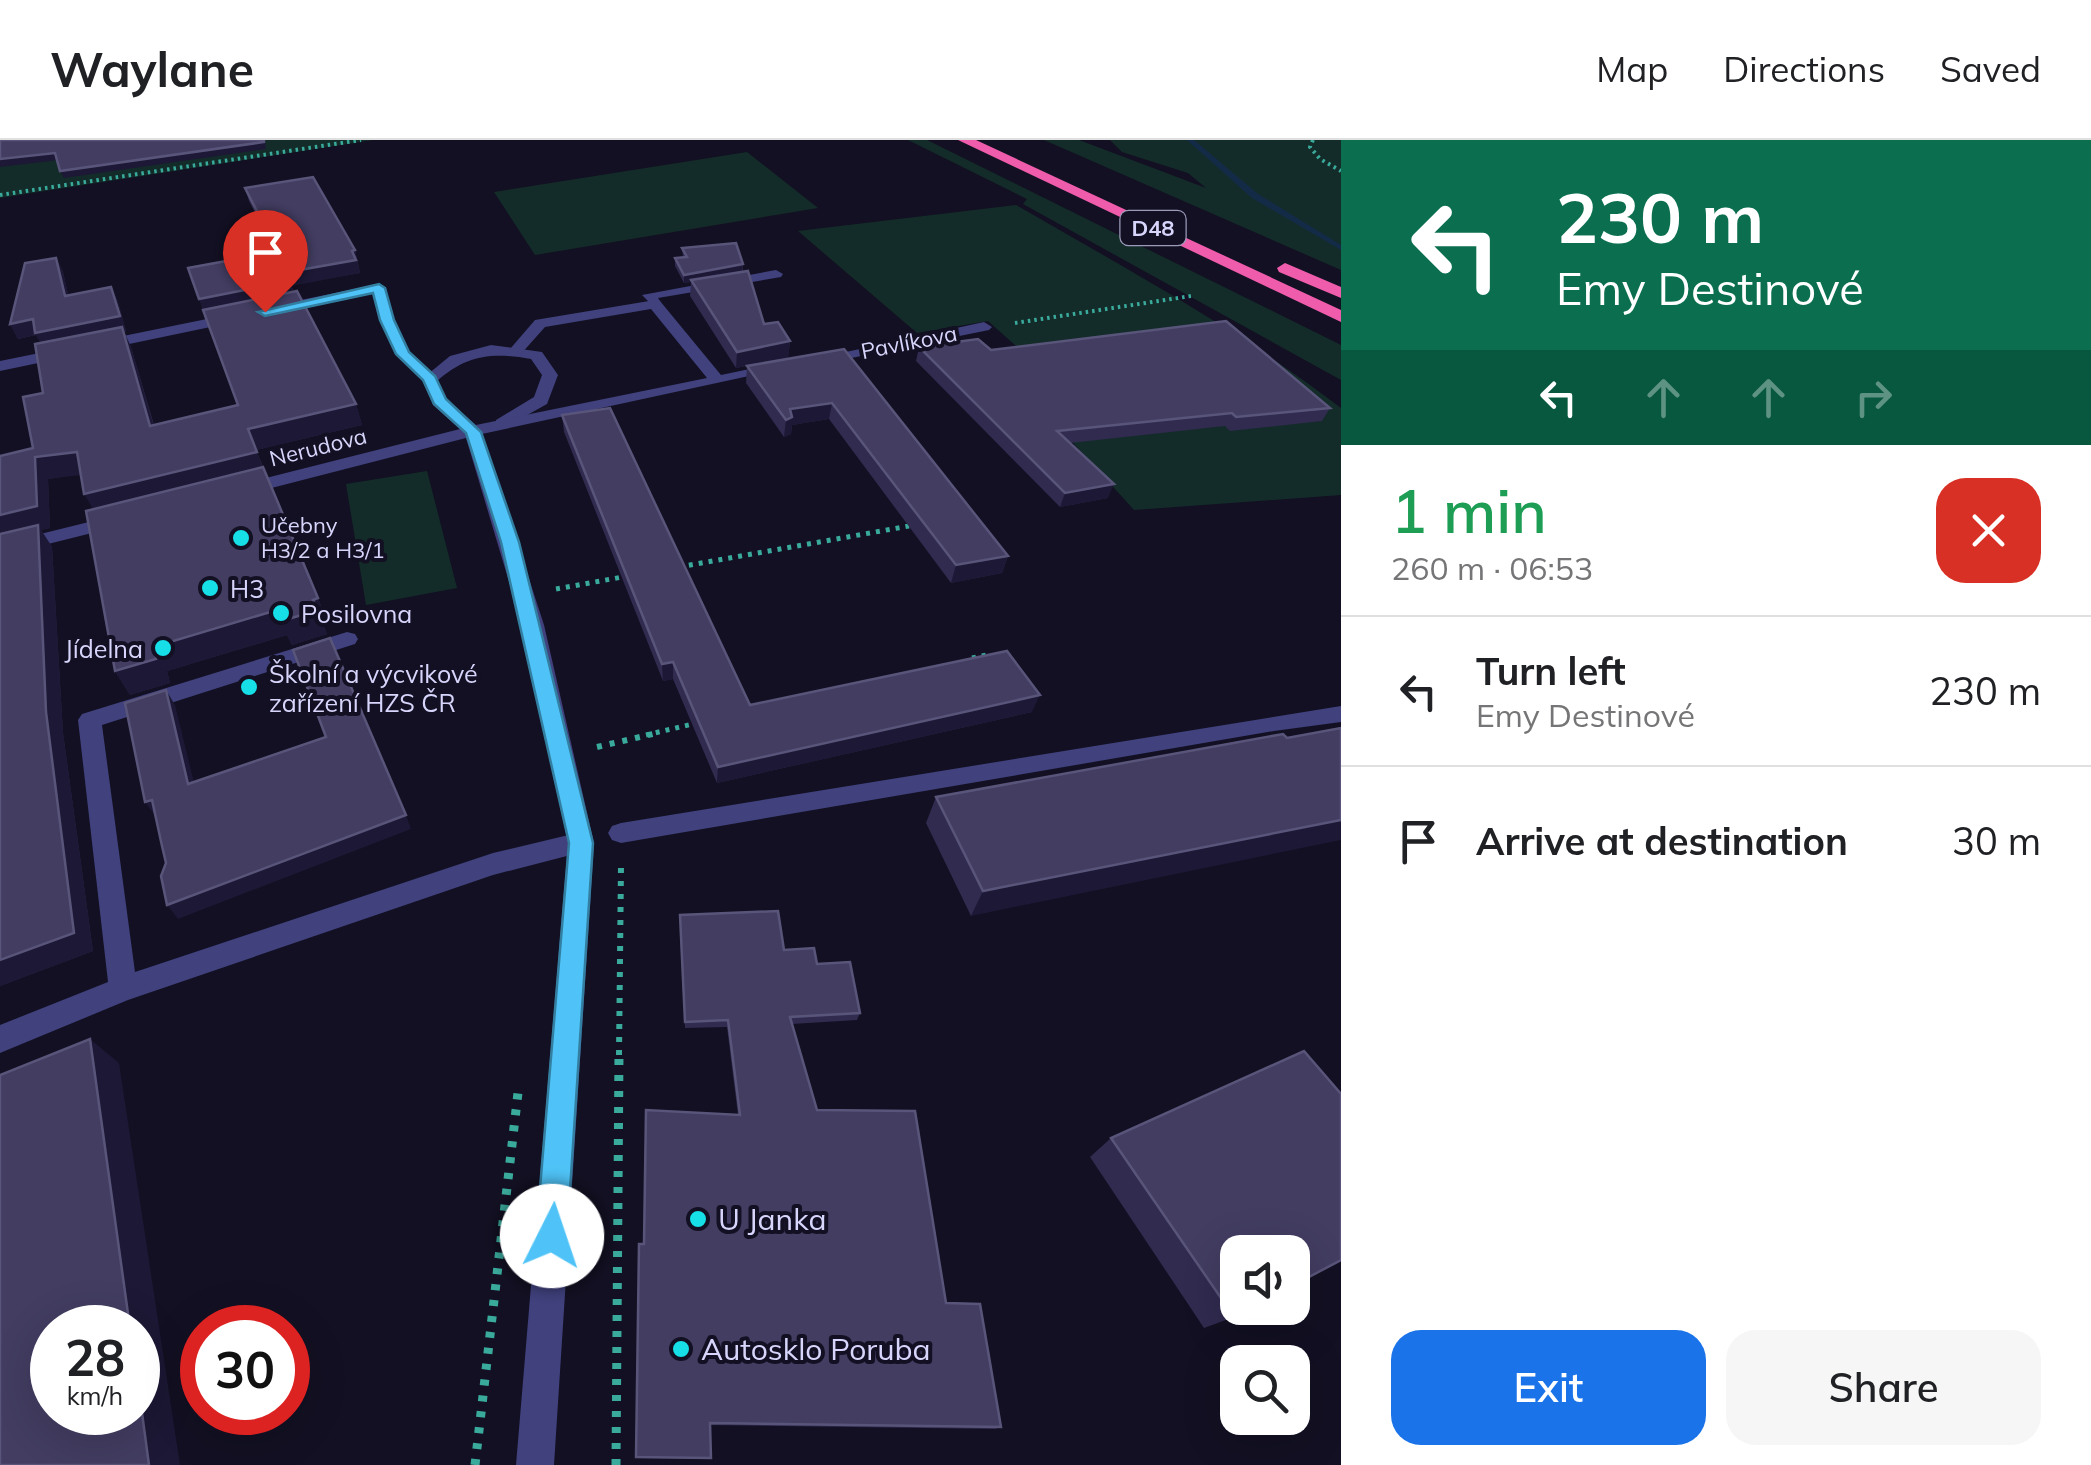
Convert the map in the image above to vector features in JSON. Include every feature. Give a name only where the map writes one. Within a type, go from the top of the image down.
[{"type":"highway","name":"D48","points":[[964,140],[1341,317]]},
{"type":"highway","points":[[1004,140],[1075,172]]},
{"type":"highway","points":[[1270,261],[1341,294]]},
{"type":"street","points":[[717,380],[649,296],[776,274]]},
{"type":"street","points":[[0,366],[379,288],[387,320],[403,354],[430,379],[439,401],[473,432],[533,625],[581,843],[535,1465]]},
{"type":"street","points":[[516,352],[540,323],[655,304]]},
{"type":"street","name":"Pavlíkova","points":[[473,432],[984,326]]},
{"type":"street","points":[[430,379],[452,358],[491,348],[536,355],[550,375],[541,400],[502,424]]},
{"type":"street","name":"Nerudova","points":[[208,498],[473,432]]},
{"type":"street","points":[[0,550],[132,517]]},
{"type":"street","points":[[123,989],[90,720],[347,638]]},
{"type":"street","points":[[620,834],[1274,722],[1341,714]]},
{"type":"street","points":[[0,1039],[123,989],[493,864],[581,843]]},
{"type":"path","points":[[285,140],[290,151]]},
{"type":"path","points":[[0,196],[361,140]]},
{"type":"path","points":[[1313,140],[1310,146],[1320,159],[1341,171]]},
{"type":"path","points":[[984,326],[1191,296]]},
{"type":"path","points":[[664,570],[909,526]]},
{"type":"path","points":[[550,590],[645,573]]},
{"type":"path","points":[[969,659],[987,655]]},
{"type":"path","points":[[596,747],[708,721]]},
{"type":"path","points":[[476,1465],[520,1072]]},
{"type":"green space","points":[[0,140],[373,140],[0,198]]},
{"type":"green space","points":[[908,140],[927,140],[1341,345],[1341,380],[1023,204],[1027,199]]},
{"type":"green space","points":[[1044,140],[1079,140],[1206,188],[1188,173],[1122,152],[1110,140],[1341,140],[1341,270]]},
{"type":"green space","points":[[747,152],[818,208],[535,255],[494,192]]},
{"type":"green space","points":[[1016,205],[1223,326],[1341,408],[1341,495],[1134,510],[1036,402],[1068,392],[988,321],[917,333],[798,231]]},
{"type":"green space","points":[[427,471],[457,588],[366,605],[346,484]]},
{"type":"building","points":[[0,140],[264,142],[60,171],[55,153],[0,159]]},
{"type":"building","points":[[313,177],[355,250],[352,251],[356,260],[288,272],[245,188]]},
{"type":"building","points":[[736,243],[743,264],[684,275],[675,258],[687,257],[682,248]]},
{"type":"building","points":[[275,252],[290,281],[199,299],[188,268]]},
{"type":"building","points":[[56,258],[65,296],[111,287],[120,316],[35,333],[33,319],[10,324],[25,263]]},
{"type":"building","points":[[748,271],[764,324],[778,322],[790,341],[737,352],[691,280]]},
{"type":"building","points":[[297,291],[356,404],[248,429],[257,452],[84,494],[77,452],[35,457],[37,506],[0,515],[0,456],[33,448],[23,397],[43,393],[35,344],[122,327],[150,426],[238,405],[203,310]]},
{"type":"building","points":[[1226,321],[1330,408],[1236,417],[1232,413],[1057,431],[1114,484],[1065,493],[919,347],[978,339],[991,350]]},
{"type":"building","points":[[844,349],[1008,556],[956,565],[832,403],[790,409],[792,417],[786,420],[747,366]]},
{"type":"building","points":[[610,408],[750,705],[1007,651],[1040,695],[718,767],[673,662],[662,664],[562,415]]},
{"type":"building","points":[[263,467],[318,598],[313,600],[318,610],[282,621],[277,610],[153,647],[156,659],[115,671],[86,511]]},
{"type":"building","points":[[38,525],[46,712],[74,933],[0,960],[0,534]]},
{"type":"building","points":[[330,638],[406,815],[167,905],[161,876],[166,863],[152,800],[145,802],[125,703],[166,690],[188,784],[326,737],[293,650]]},
{"type":"building","points":[[1341,728],[1341,820],[983,891],[936,797],[1283,734],[1287,738]]},
{"type":"building","points":[[778,911],[784,950],[814,948],[817,964],[850,962],[860,1013],[790,1017],[817,1110],[915,1111],[946,1303],[980,1304],[1001,1427],[710,1423],[711,1458],[636,1457],[639,1244],[644,1244],[646,1110],[740,1115],[728,1020],[685,1022],[680,915]]},
{"type":"building","points":[[90,1039],[127,1305],[30,1305],[30,1435],[145,1435],[149,1465],[0,1465],[0,1075]]},
{"type":"building","points":[[1304,1051],[1341,1094],[1341,1260],[1310,1276],[1310,1235],[1220,1235],[1220,1297],[1111,1138]]},
{"type":"waterway","points":[[1190,140],[1255,196],[1341,248]]},
{"type":"place","name":"Učebny H3/2 a H3/1","points":[[241,538]]},
{"type":"place","name":"H3","points":[[210,588]]},
{"type":"place","name":"Posilovna","points":[[281,613]]},
{"type":"place","name":"Jídelna","points":[[163,648]]},
{"type":"place","name":"Školní a výcvikové zařízení HZS ČR","points":[[249,687]]},
{"type":"place","name":"U Janka","points":[[698,1219]]},
{"type":"place","name":"Autosklo Poruba","points":[[681,1349]]},
{"type":"route","points":[[265,312],[379,288],[387,320],[403,354],[430,379],[439,401],[473,432],[510,542],[533,625],[581,843],[552,1236]]}]
